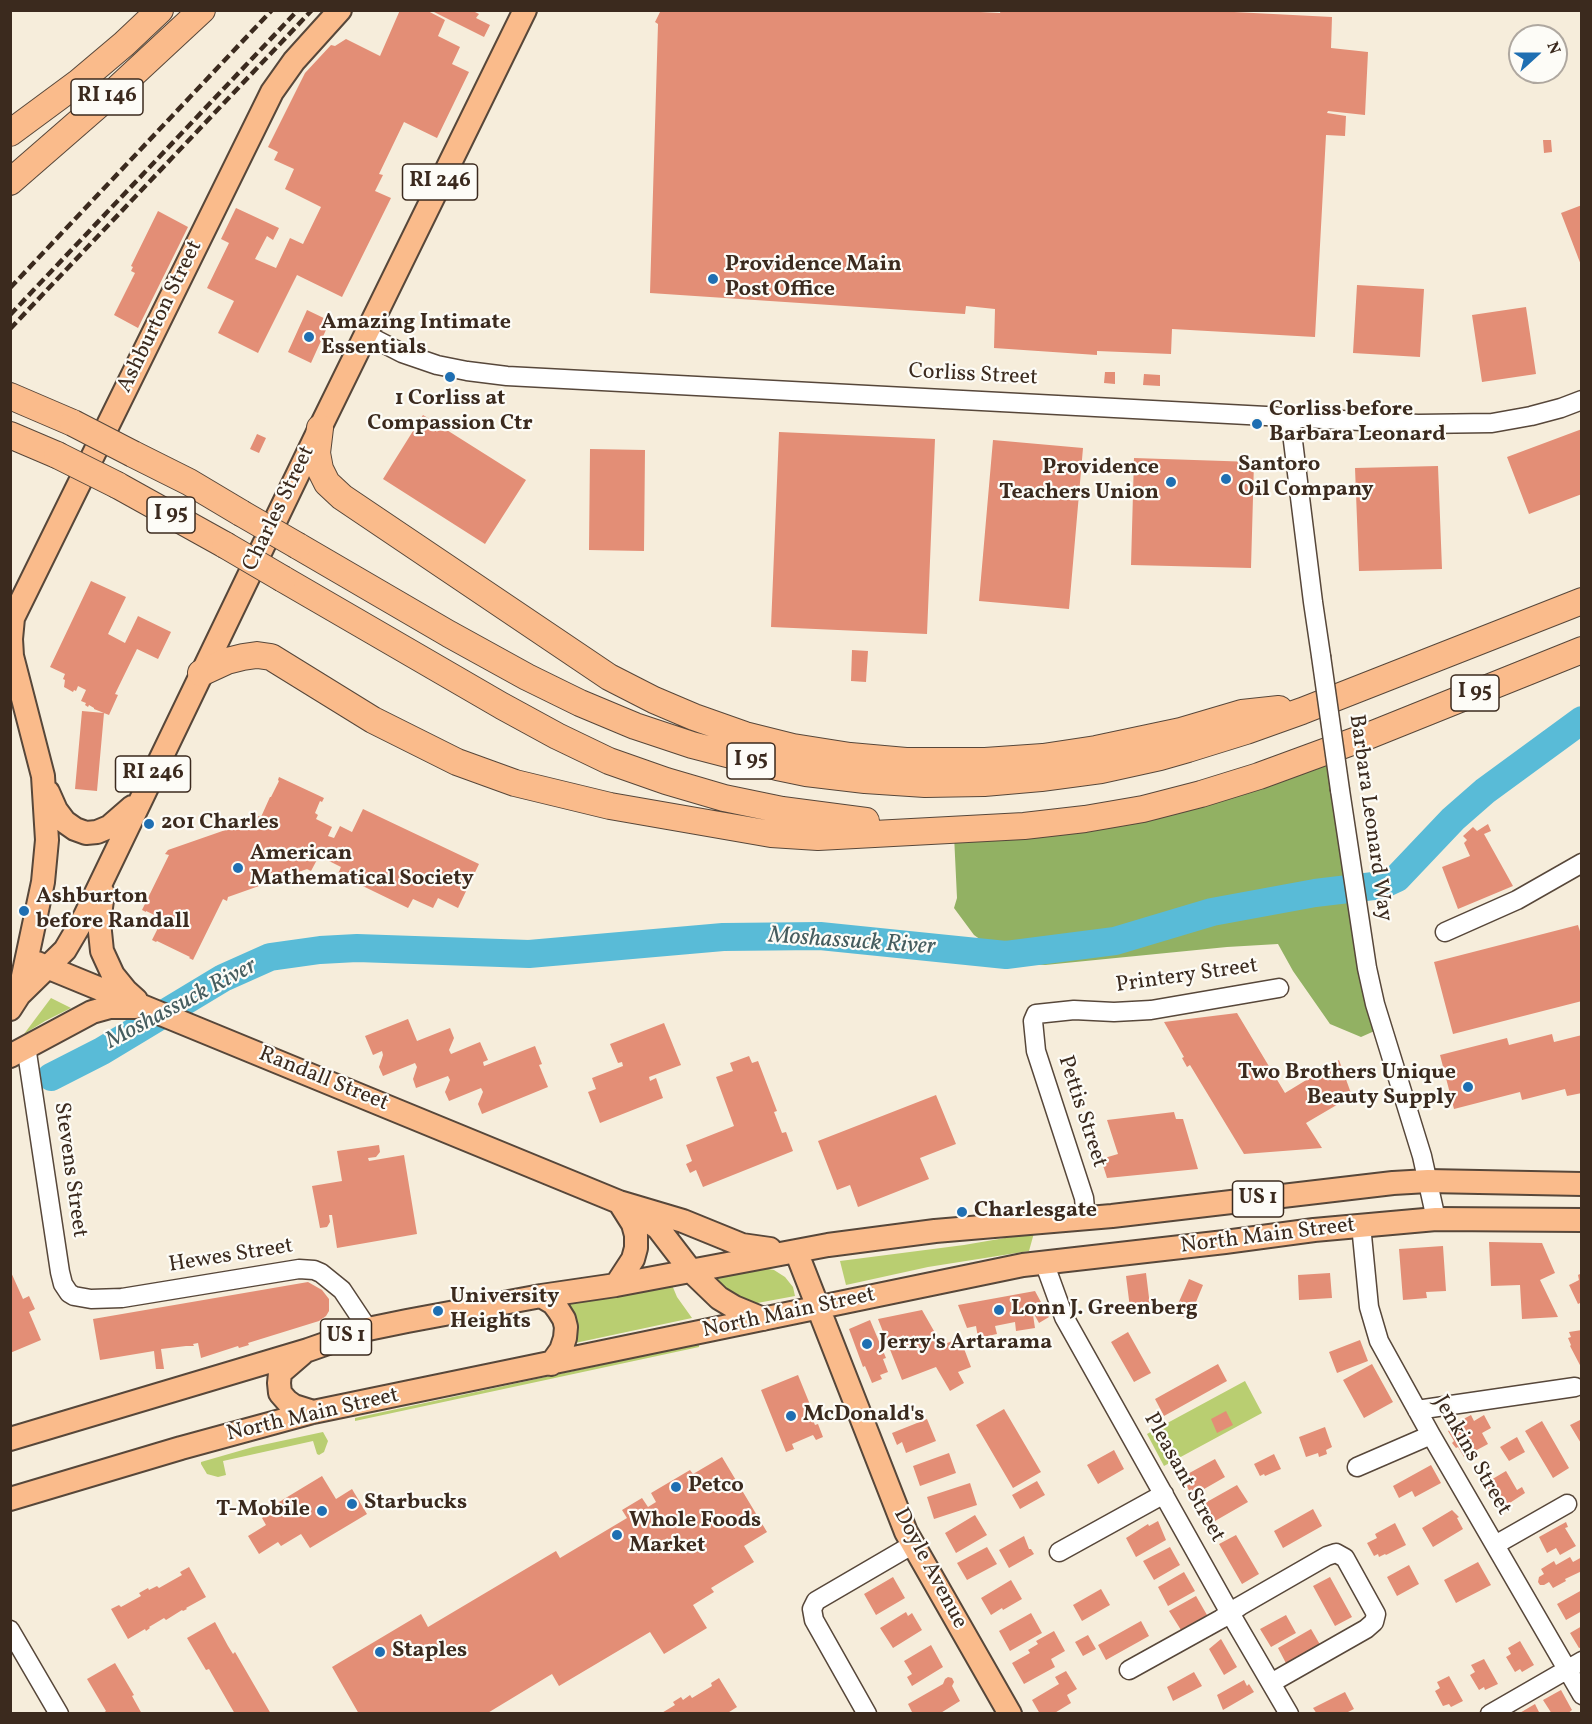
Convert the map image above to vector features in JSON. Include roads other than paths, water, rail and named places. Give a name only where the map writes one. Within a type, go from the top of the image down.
[{"type":"highway","points":[[32,118],[136,10]]},
{"type":"highway","name":"RI 146","points":[[10,133],[102,63],[160,10]]},
{"type":"highway","name":"RI 146","points":[[10,182],[202,10]]},
{"type":"highway","name":"I 95","points":[[10,396],[73,423],[189,482],[475,649],[580,703],[635,726],[692,745],[749,761],[806,773],[865,780],[944,784],[1012,781],[1130,764],[1246,731],[1318,705],[1581,601]]},
{"type":"highway","points":[[320,428],[317,453],[320,470],[327,483],[342,497],[609,676],[677,710],[752,737],[802,749],[868,759],[935,762],[1005,760],[1061,755],[1121,744],[1181,731],[1242,713],[1318,705]]},
{"type":"highway","name":"I 95","points":[[10,435],[117,485],[502,706],[609,761],[724,798],[841,819],[962,830],[1085,819],[1143,809],[1259,776],[1368,736],[1581,650]]},
{"type":"highway","points":[[201,673],[219,664],[243,657],[257,655],[271,657],[373,720],[457,762],[515,783],[610,806],[771,834],[818,837],[962,830]]},
{"type":"main road","name":"Ashburton Street","points":[[11,639],[12,625],[18,606],[272,92],[302,52],[340,10]]},
{"type":"main road","name":"Charles Street","points":[[15,1002],[65,950],[92,902],[520,17]]},
{"type":"main road","name":"RI 246","points":[[11,639],[14,666],[43,776],[46,815],[43,882],[27,959]]},
{"type":"main road","points":[[43,776],[60,817],[75,829],[86,832],[97,832],[109,827],[123,816],[144,792]]},
{"type":"main road","points":[[106,874],[99,922],[102,951],[108,967],[119,984],[147,1008]]},
{"type":"main road","name":"Charles Street","points":[[15,1002],[27,959]]},
{"type":"main road","name":"Randall Street","points":[[27,959],[619,1202],[683,1221],[742,1245],[796,1251]]},
{"type":"main road","points":[[19,1051],[80,1017],[100,1009],[122,1006],[147,1008]]},
{"type":"main road","name":"North Main Street","points":[[10,1439],[308,1350],[368,1329],[407,1320],[616,1285],[835,1244],[935,1231],[1112,1216],[1393,1183],[1428,1181],[1581,1184]]},
{"type":"main road","points":[[616,1285],[633,1259],[636,1248],[633,1224],[619,1202]]},
{"type":"main road","name":"Randall Street","points":[[619,1202],[658,1228],[691,1271],[719,1298],[748,1314],[763,1319]]},
{"type":"main road","name":"North Main Street","points":[[10,1499],[181,1448],[313,1412],[1044,1262],[1436,1219],[1581,1220]]},
{"type":"main road","name":"Doyle Avenue","points":[[796,1251],[899,1519],[1010,1713]]},
{"type":"main road","points":[[541,1296],[553,1303],[564,1319],[566,1328],[561,1350],[551,1364]]},
{"type":"main road","points":[[308,1350],[280,1373],[279,1383],[280,1393],[286,1401],[313,1412]]},
{"type":"street","name":"Corliss Street","points":[[365,334],[423,361],[485,374],[1418,424],[1492,423],[1532,416],[1581,400]]},
{"type":"street","name":"Barbara Leonard Way","points":[[1290,417],[1313,602],[1367,968],[1375,1004],[1428,1181],[1436,1219]]},
{"type":"street","points":[[1445,932],[1517,900],[1581,863]]},
{"type":"street","name":"Printery Street","points":[[1033,1021],[1036,1014],[1074,1010],[1114,1012],[1151,1010],[1279,988]]},
{"type":"street","name":"Pettis Street","points":[[1033,1021],[1036,1050],[1084,1198],[1086,1218]]},
{"type":"street","name":"Stevens Street","points":[[19,1051],[60,1272],[66,1289],[74,1296]]},
{"type":"street","name":"Jenkins Street","points":[[1361,1226],[1369,1308],[1379,1341],[1416,1410],[1495,1545],[1574,1665],[1581,1695]]},
{"type":"street","name":"Pleasant Street","points":[[1044,1262],[1064,1317],[1230,1613],[1289,1713]]},
{"type":"street","name":"Hewes Street","points":[[74,1296],[91,1299],[122,1298],[307,1269],[321,1273],[342,1290],[368,1329]]},
{"type":"street","points":[[1416,1410],[1575,1387]]},
{"type":"street","points":[[1357,1467],[1431,1435]]},
{"type":"street","points":[[1059,1552],[1164,1494]]},
{"type":"street","points":[[1495,1545],[1567,1504]]},
{"type":"street","points":[[867,1713],[814,1620],[812,1609],[816,1601],[912,1545]]},
{"type":"street","points":[[1129,1670],[1327,1556],[1336,1553],[1345,1558],[1376,1614],[1374,1622],[1366,1629],[1271,1683]]},
{"type":"street","points":[[10,1630],[59,1713]]},
{"type":"street","points":[[1490,1713],[1574,1665]]},
{"type":"waterway","name":"Moshassuck River","points":[[51,1077],[102,1051],[223,978],[270,957],[320,950],[357,948],[529,954],[723,937],[820,936],[1006,955],[1115,941],[1212,912],[1315,893],[1382,885],[1397,878],[1453,819],[1485,791],[1582,720]]},
{"type":"railway","points":[[10,288],[272,10]]},
{"type":"railway","points":[[10,315],[298,10]]},
{"type":"railway","points":[[10,329],[312,10]]},
{"type":"place","name":"Providence Main Post Office","points":[[713,279]]},
{"type":"place","name":"Amazing Intimate Essentials","points":[[309,337]]},
{"type":"place","name":"1 Corliss at Compassion Ctr","points":[[450,377]]},
{"type":"place","name":"Corliss before Barbara Leonard","points":[[1257,424]]},
{"type":"place","name":"Santoro Oil Company","points":[[1226,479]]},
{"type":"place","name":"Providence Teachers Union","points":[[1171,482]]},
{"type":"place","name":"201 Charles","points":[[149,824]]},
{"type":"place","name":"American Mathematical Society","points":[[238,868]]},
{"type":"place","name":"Ashburton before Randall","points":[[24,911]]},
{"type":"place","name":"Two Brothers Unique Beauty Supply","points":[[1468,1087]]},
{"type":"place","name":"Charlesgate","points":[[962,1212]]},
{"type":"place","name":"Lonn J. Greenberg","points":[[999,1310]]},
{"type":"place","name":"University Heights","points":[[438,1311]]},
{"type":"place","name":"Jerry's Artarama","points":[[867,1344]]},
{"type":"place","name":"McDonald's","points":[[791,1416]]},
{"type":"place","name":"Petco","points":[[676,1487]]},
{"type":"place","name":"Starbucks","points":[[352,1504]]},
{"type":"place","name":"T-Mobile","points":[[322,1511]]},
{"type":"place","name":"Whole Foods Market","points":[[617,1535]]},
{"type":"place","name":"Staples","points":[[380,1652]]}]
